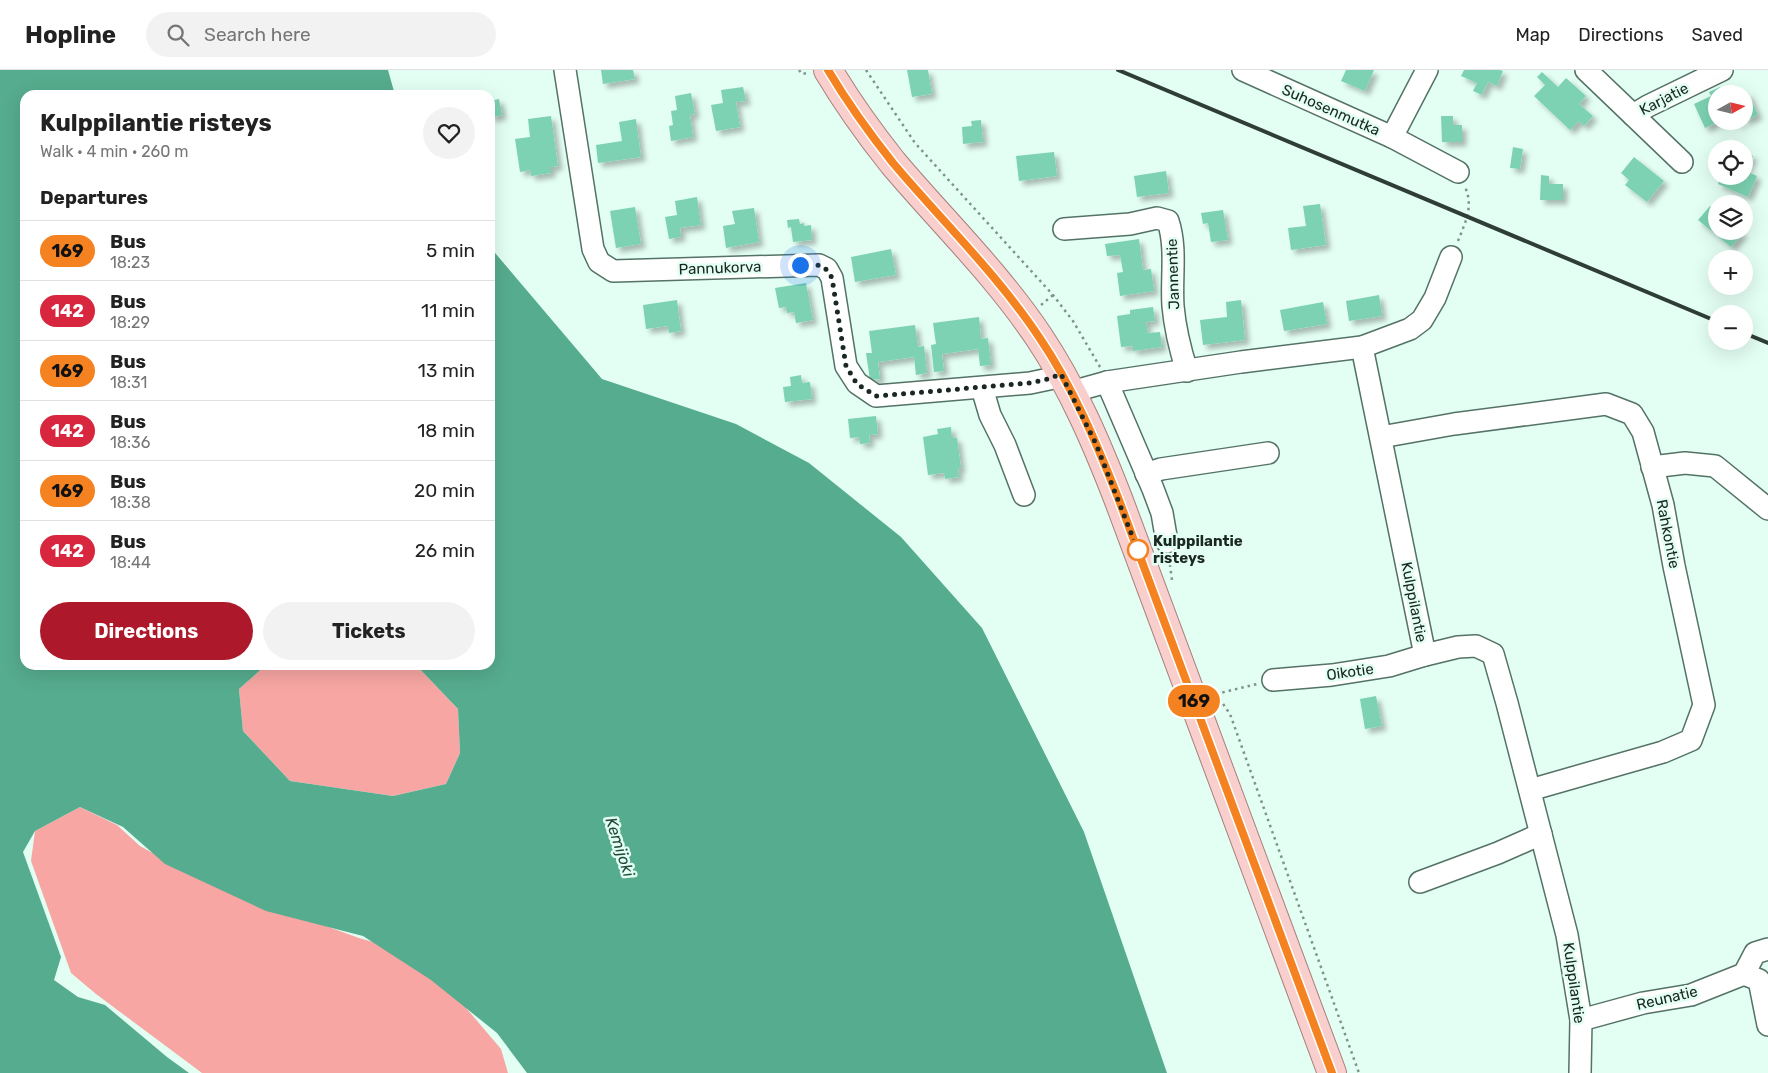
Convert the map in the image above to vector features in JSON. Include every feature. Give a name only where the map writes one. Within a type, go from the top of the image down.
[{"type":"main road","points":[[828,70],[892,162],[1001,286],[1039,337],[1066,383],[1096,444],[1119,500],[1332,1073]]},
{"type":"street","name":"Pannukorva","points":[[565,70],[593,249],[598,262],[613,271],[819,265],[827,269],[832,278],[846,366],[857,384],[876,396],[982,388],[1030,383],[1048,379],[1066,383]]},
{"type":"street","name":"Suhosenmutka","points":[[1243,70],[1392,137],[1458,172]]},
{"type":"street","points":[[1392,137],[1427,70]]},
{"type":"street","name":"Karjatie","points":[[1586,70],[1682,162]]},
{"type":"street","name":"Karjatie","points":[[1633,115],[1722,70]]},
{"type":"street","name":"Jannentie","points":[[1064,229],[1130,224],[1157,218],[1168,221],[1172,234],[1173,306],[1178,341],[1187,371]]},
{"type":"street","points":[[1066,383],[1107,382],[1241,362],[1362,347],[1410,329],[1422,320],[1435,298],[1451,257]]},
{"type":"street","name":"Kulppilantie","points":[[1362,347],[1424,655],[1458,647],[1476,646],[1493,654],[1530,790],[1566,935],[1581,1020],[1580,1073]]},
{"type":"street","points":[[1107,382],[1162,513],[1167,542]]},
{"type":"street","points":[[982,388],[990,415],[1006,445],[1024,494]]},
{"type":"street","name":"Rahkontie","points":[[1381,437],[1454,424],[1606,404],[1632,414],[1643,432],[1662,505],[1704,705],[1691,740],[1663,752],[1530,790]]},
{"type":"street","points":[[1146,474],[1161,469],[1268,453]]},
{"type":"street","points":[[1652,468],[1685,463],[1715,466],[1768,509]]},
{"type":"street","name":"Oikotie","points":[[1273,680],[1332,675],[1390,666],[1424,655]]},
{"type":"street","points":[[1420,882],[1498,853],[1541,834]]},
{"type":"street","points":[[1768,949],[1755,953],[1744,974],[1758,980],[1768,1025]]},
{"type":"street","name":"Reunatie","points":[[1581,1020],[1643,1003],[1691,995],[1744,974]]},
{"type":"path","points":[[866,70],[915,143],[1053,295],[1072,321],[1098,363],[1107,382]]},
{"type":"path","points":[[1451,257],[1468,217],[1470,200],[1458,172]]},
{"type":"path","points":[[1039,307],[1053,295]]},
{"type":"path","points":[[1167,542],[1173,586]]},
{"type":"path","points":[[1216,694],[1273,680]]},
{"type":"path","points":[[1212,687],[1230,714],[1359,1073]]},
{"type":"shaded area","points":[[260,670],[421,670],[458,709],[460,753],[446,784],[393,796],[290,781],[243,731],[239,689]]},
{"type":"shaded area","points":[[80,807],[117,825],[140,846],[207,883],[359,938],[408,952],[433,969],[501,1049],[508,1073],[202,1073],[96,994],[71,973],[31,861],[35,831]]},
{"type":"water","name":"Kemijoki","points":[[0,70],[388,70],[394,90],[20,90],[20,670],[260,670],[239,689],[243,731],[290,781],[393,796],[446,784],[460,753],[458,709],[421,670],[495,670],[495,253],[602,379],[736,424],[809,463],[901,537],[982,628],[1084,832],[1167,1073],[527,1073],[497,1033],[431,980],[363,936],[266,911],[165,864],[123,827],[80,807],[35,831],[23,852],[61,957],[54,980],[78,997],[105,1005],[189,1073],[0,1073]]},
{"type":"building","points":[[601,70],[633,70],[635,79],[603,84]]},
{"type":"building","points":[[907,70],[928,70],[932,94],[912,97]]},
{"type":"building","points":[[1346,70],[1374,70],[1365,91],[1341,81]]},
{"type":"building","points":[[1464,70],[1503,71],[1497,86],[1488,82],[1482,95],[1473,91],[1477,83],[1461,76]]},
{"type":"building","points":[[1542,72],[1558,87],[1566,78],[1586,96],[1579,104],[1593,116],[1584,126],[1579,121],[1570,130],[1534,96],[1545,85],[1537,77]]},
{"type":"building","points":[[743,87],[746,101],[736,102],[740,127],[716,131],[711,105],[723,103],[721,90]]},
{"type":"building","points":[[691,93],[695,114],[690,115],[693,137],[671,141],[669,126],[673,125],[671,111],[677,110],[675,96]]},
{"type":"building","points":[[1708,97],[1708,127],[1705,128],[1694,104]]},
{"type":"building","points":[[499,99],[502,115],[495,117],[495,100]]},
{"type":"building","points":[[1753,104],[1758,115],[1753,117]]},
{"type":"building","points":[[551,116],[558,166],[551,167],[551,173],[531,176],[530,170],[520,172],[515,139],[530,137],[528,119]]},
{"type":"building","points":[[1441,116],[1453,116],[1453,125],[1462,125],[1462,142],[1442,142]]},
{"type":"building","points":[[636,119],[641,157],[598,163],[596,145],[622,141],[619,122]]},
{"type":"building","points":[[981,120],[983,142],[963,144],[962,127],[972,126],[971,121]]},
{"type":"building","points":[[1513,147],[1523,149],[1520,169],[1510,168]]},
{"type":"building","points":[[1054,152],[1057,176],[1019,181],[1016,156]]},
{"type":"building","points":[[1634,157],[1664,181],[1647,202],[1625,185],[1629,180],[1621,173]]},
{"type":"building","points":[[1166,171],[1169,193],[1137,197],[1134,176]]},
{"type":"building","points":[[1753,174],[1757,176],[1749,195],[1743,195],[1720,185],[1753,185]]},
{"type":"building","points":[[1541,175],[1549,176],[1549,184],[1563,184],[1563,200],[1540,200]]},
{"type":"building","points":[[697,197],[701,225],[680,228],[681,237],[669,239],[665,217],[677,215],[675,201]]},
{"type":"building","points":[[1320,204],[1326,245],[1291,250],[1288,228],[1306,226],[1303,206]]},
{"type":"building","points":[[635,207],[641,244],[616,248],[610,211]]},
{"type":"building","points":[[754,208],[759,242],[726,248],[723,226],[735,224],[732,211]]},
{"type":"building","points":[[1708,208],[1708,228],[1698,220]]},
{"type":"building","points":[[1223,210],[1228,240],[1211,242],[1208,223],[1203,224],[1201,213]]},
{"type":"building","points":[[799,219],[800,224],[804,223],[804,226],[811,225],[812,240],[793,242],[791,227],[788,228],[787,220]]},
{"type":"building","points":[[1139,239],[1143,270],[1151,269],[1154,291],[1120,296],[1117,273],[1123,272],[1120,255],[1107,256],[1105,244]]},
{"type":"building","points":[[1722,240],[1737,240],[1731,247]]},
{"type":"building","points":[[891,249],[896,275],[855,282],[851,257]]},
{"type":"building","points":[[806,283],[813,320],[796,323],[794,312],[787,313],[786,307],[779,308],[775,288]]},
{"type":"building","points":[[1379,295],[1382,316],[1349,321],[1346,301]]},
{"type":"building","points":[[677,300],[681,331],[669,333],[668,326],[646,329],[643,305]]},
{"type":"building","points":[[1241,300],[1245,340],[1203,345],[1200,320],[1227,317],[1226,302]]},
{"type":"building","points":[[1323,302],[1327,324],[1284,331],[1280,310]]},
{"type":"building","points":[[1153,307],[1155,321],[1146,322],[1148,333],[1160,332],[1162,347],[1133,351],[1133,346],[1121,347],[1117,316],[1130,314],[1130,310]]},
{"type":"building","points":[[979,317],[981,339],[988,338],[991,365],[980,366],[978,349],[942,354],[944,371],[934,372],[931,345],[936,344],[933,323]]},
{"type":"building","points":[[915,325],[918,347],[924,346],[927,373],[916,375],[914,357],[878,362],[880,379],[870,380],[866,353],[872,353],[869,331]]},
{"type":"building","points":[[801,375],[802,383],[810,382],[812,399],[785,402],[783,387],[791,386],[790,377]]},
{"type":"building","points":[[876,416],[878,434],[869,435],[870,443],[860,444],[859,437],[850,438],[848,419]]},
{"type":"building","points":[[951,427],[952,438],[957,438],[961,468],[958,469],[959,477],[945,479],[944,473],[928,475],[923,437],[938,434],[937,429]]},
{"type":"building","points":[[1376,696],[1382,726],[1365,729],[1360,699]]},
{"type":"railway","points":[[1118,70],[1708,318]]},
{"type":"railway","points":[[1753,337],[1768,343]]},
{"type":"bus line","name":"169","points":[[828,70],[892,162],[1001,286],[1039,337],[1072,392],[1119,500],[1332,1073]]},
{"type":"place","name":"Kulppilantie risteys","points":[[1138,550]]},
{"type":"route","points":[[800,265],[819,265],[827,269],[832,278],[846,366],[857,384],[876,396],[1030,383],[1061,374],[1072,392],[1096,444],[1140,556],[1138,550]]}]
